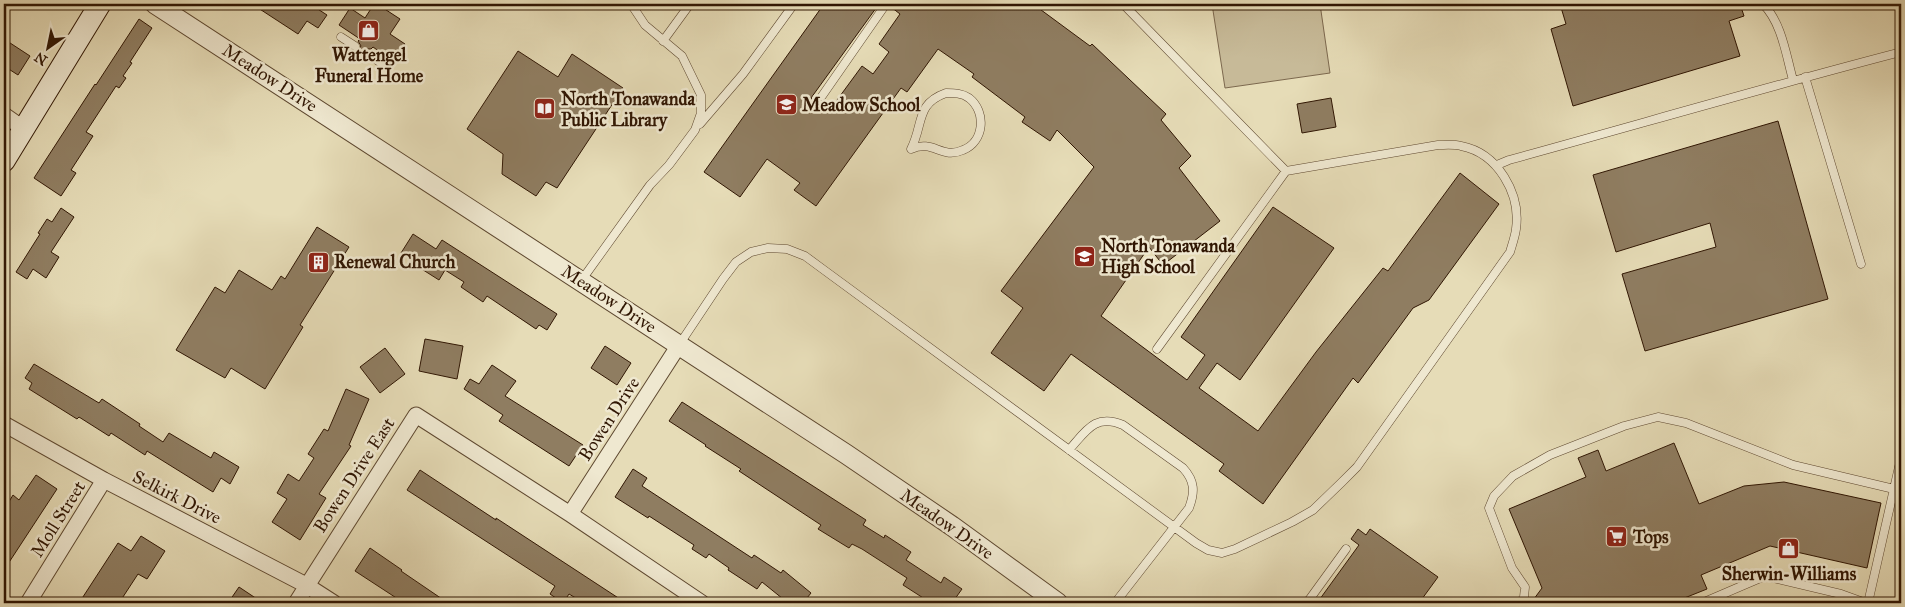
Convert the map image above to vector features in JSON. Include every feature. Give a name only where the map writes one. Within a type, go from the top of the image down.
[{"type":"main road","points":[[4,162],[100,4]]},
{"type":"street","name":"Meadow Drive","points":[[156,4],[846,454],[952,526],[1058,603]]},
{"type":"street","points":[[4,115],[24,129]]},
{"type":"street","name":"Bowen Drive","points":[[570,514],[679,345]]},
{"type":"street","name":"Bowen Drive East","points":[[306,585],[416,414],[570,514]]},
{"type":"street","name":"Selkirk Drive","points":[[4,424],[104,480],[306,585],[334,603]]},
{"type":"street","name":"Moll Street","points":[[28,603],[104,480]]},
{"type":"street","points":[[570,514],[702,603]]},
{"type":"street","points":[[296,603],[306,585]]},
{"type":"lane","points":[[631,4],[645,25],[682,56],[701,95],[701,113],[695,130]]},
{"type":"lane","points":[[663,41],[690,4]]},
{"type":"lane","points":[[581,281],[650,185],[669,165],[695,130],[743,74],[794,4]]},
{"type":"lane","points":[[822,96],[886,4]]},
{"type":"lane","points":[[1123,4],[1286,171]]},
{"type":"lane","points":[[1763,4],[1772,15],[1780,32],[1793,80]]},
{"type":"lane","points":[[342,37],[355,46]]},
{"type":"lane","points":[[1497,165],[1509,160],[1740,97],[1793,80],[1901,52]]},
{"type":"lane","points":[[368,54],[381,63]]},
{"type":"lane","points":[[1805,77],[1862,264]]},
{"type":"lane","points":[[946,93],[958,94],[968,98],[976,106],[981,117],[981,129],[976,141],[966,150],[946,153],[925,145],[911,149],[916,138],[922,113],[934,97],[946,93]]},
{"type":"lane","points":[[679,345],[736,262],[752,252],[768,248],[787,249],[805,256],[1196,543],[1208,550],[1222,553],[1235,549],[1292,522],[1312,510],[1356,467],[1510,252],[1516,229],[1516,208],[1509,188],[1497,165],[1482,154],[1462,146],[1438,145],[1286,171],[1157,349]]},
{"type":"lane","points":[[1520,603],[1524,596],[1525,587],[1512,568],[1489,508],[1494,496],[1513,476],[1550,455],[1644,420],[1658,417],[1686,423],[1793,465],[1894,489]]},
{"type":"lane","points":[[1069,450],[1094,424],[1104,420],[1113,421],[1123,425],[1183,468],[1190,476],[1194,495],[1189,508],[1115,603]]},
{"type":"lane","points":[[1702,603],[1766,576],[1841,594],[1867,603],[1901,458]]},
{"type":"lane","points":[[1303,603],[1309,600],[1346,549]]},
{"type":"shaded area","points":[[1212,4],[1320,4],[1330,73],[1225,88]]},
{"type":"building","points":[[252,4],[310,4],[327,15],[318,28],[307,21],[298,34]]},
{"type":"building","name":"Wattengel Funeral Home","points":[[374,4],[400,19],[390,34],[405,44],[393,61],[373,47],[363,51],[365,59],[352,51],[355,52],[361,46],[358,41],[360,39],[339,25],[350,8],[365,18]]},
{"type":"building","name":"North Tonawanda High School","points":[[824,4],[879,4],[811,98],[829,111],[862,66],[873,74],[889,52],[879,44],[900,14],[891,7],[892,4],[1021,4],[1028,9],[1033,4],[1090,46],[1092,44],[1166,114],[1161,120],[1191,156],[1179,168],[1220,221],[1163,265],[1149,247],[1101,316],[1187,380],[1205,355],[1181,337],[1273,207],[1334,248],[1240,380],[1217,363],[1199,388],[1258,431],[1316,352],[1383,268],[1388,271],[1460,173],[1499,204],[1429,300],[1413,308],[1358,383],[1353,378],[1263,504],[1219,471],[1224,464],[1071,354],[1044,391],[991,353],[1023,308],[1001,291],[1094,167],[1057,130],[1050,141],[1022,122],[1025,117],[972,77],[974,74],[938,49],[907,92],[901,88],[816,206],[794,190],[800,183],[767,159],[740,197],[704,172]]},
{"type":"building","points":[[1560,4],[1740,4],[1744,16],[1729,21],[1740,56],[1573,106],[1551,29],[1566,24]]},
{"type":"building","points":[[139,19],[152,28],[130,62],[132,63],[123,76],[126,78],[119,88],[116,86],[86,132],[93,136],[71,170],[76,173],[61,196],[34,178]]},
{"type":"building","points":[[4,39],[30,56],[18,75],[4,66]]},
{"type":"building","name":"North Tonawanda Public Library","points":[[518,51],[558,77],[572,54],[623,88],[557,188],[546,182],[536,196],[502,174],[503,154],[467,129]]},
{"type":"building","points":[[1331,98],[1336,127],[1302,133],[1297,104]]},
{"type":"building","points":[[1778,121],[1828,299],[1645,351],[1622,274],[1716,247],[1710,223],[1616,252],[1593,175]]},
{"type":"building","points":[[61,208],[74,217],[51,252],[59,257],[46,278],[33,269],[27,279],[16,272],[40,234],[38,233],[47,219],[52,222]]},
{"type":"building","points":[[317,227],[349,247],[300,325],[303,327],[265,389],[231,368],[225,378],[176,350],[215,287],[225,293],[239,270],[272,290],[281,276],[285,279]]},
{"type":"building","points":[[413,234],[436,249],[442,240],[557,314],[547,330],[539,325],[536,329],[487,296],[483,302],[461,287],[464,282],[445,270],[439,280],[409,261],[411,258],[401,253]]},
{"type":"building","points":[[425,339],[463,346],[457,379],[419,371]]},
{"type":"building","points":[[605,346],[631,363],[617,385],[591,368]]},
{"type":"building","points":[[385,348],[405,374],[380,393],[360,367]]},
{"type":"building","points":[[34,364],[99,403],[102,399],[163,442],[169,433],[211,458],[214,452],[239,467],[230,484],[221,478],[213,492],[147,451],[145,455],[111,433],[109,436],[79,417],[77,419],[29,389],[32,383],[25,378]]},
{"type":"building","points":[[492,365],[516,381],[505,396],[583,445],[569,466],[499,421],[503,415],[464,389],[470,379],[479,384]]},
{"type":"building","points":[[346,389],[369,399],[349,445],[351,446],[319,494],[326,498],[300,540],[272,522],[287,499],[277,493],[288,474],[299,481],[314,458],[308,454],[324,429],[328,431]]},
{"type":"building","points":[[682,402],[866,520],[863,525],[884,538],[885,535],[911,552],[906,560],[941,583],[944,577],[962,589],[952,603],[931,603],[903,585],[907,578],[862,549],[852,544],[849,548],[818,529],[821,525],[739,471],[741,469],[669,421]]},
{"type":"building","name":"Tops","points":[[1674,443],[1699,504],[1744,486],[1784,482],[1881,503],[1867,568],[1770,546],[1701,575],[1707,589],[1672,603],[1531,603],[1542,588],[1509,509],[1586,477],[1578,458],[1598,450],[1606,471]]},
{"type":"building","points":[[633,469],[647,478],[642,486],[752,558],[754,555],[781,573],[783,570],[811,593],[803,603],[788,603],[762,582],[757,589],[728,570],[729,568],[709,554],[706,558],[692,549],[694,545],[615,497]]},
{"type":"building","points":[[420,470],[626,603],[584,603],[569,594],[563,603],[550,594],[555,586],[407,490]]},
{"type":"building","points":[[36,475],[57,489],[4,570],[4,510],[13,495],[19,500]]},
{"type":"building","points":[[1358,529],[1366,535],[1370,529],[1438,577],[1419,603],[1317,603],[1359,545],[1351,539]]},
{"type":"building","points":[[141,536],[165,551],[147,579],[138,574],[119,603],[79,603],[118,543],[131,551]]},
{"type":"building","points":[[370,548],[448,603],[404,603],[355,571]]},
{"type":"building","points":[[239,587],[263,603],[228,603]]},
{"type":"place","name":"Wattengel Funeral Home","points":[[369,30]]},
{"type":"place","name":"Meadow School","points":[[786,105]]},
{"type":"place","name":"North Tonawanda Public Library","points":[[545,109]]},
{"type":"place","name":"North Tonawanda High School","points":[[1085,256]]},
{"type":"place","name":"Renewal Church","points":[[318,262]]},
{"type":"place","name":"Tops","points":[[1617,537]]},
{"type":"place","name":"Sherwin-Williams","points":[[1789,549]]}]
